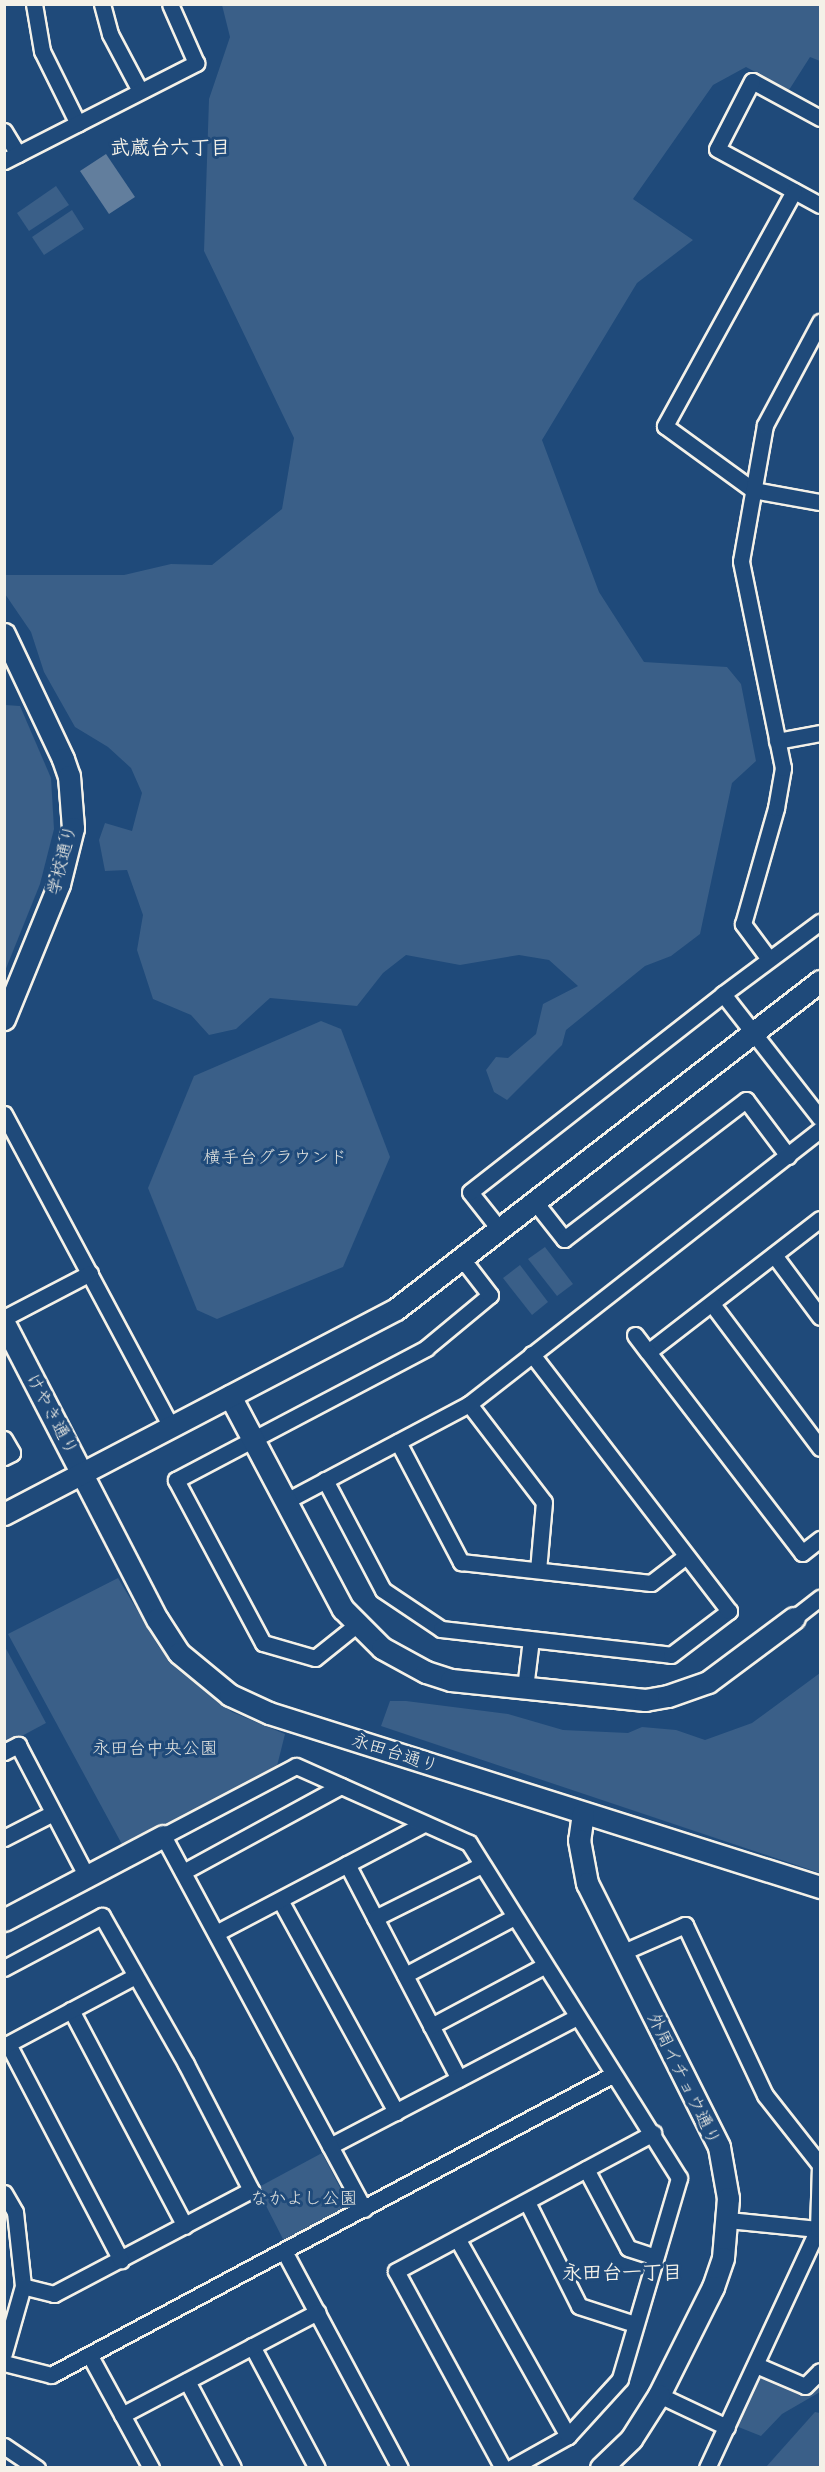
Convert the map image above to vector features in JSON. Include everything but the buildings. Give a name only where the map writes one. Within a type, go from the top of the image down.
[{"type":"street","points":[[34,4],[42,51],[78,124]]},
{"type":"street","points":[[102,4],[110,34],[140,91]]},
{"type":"street","points":[[4,131],[11,158],[196,63],[170,4]]},
{"type":"street","points":[[820,118],[752,81],[717,149],[820,206]]},
{"type":"street","points":[[794,191],[665,426],[753,490],[820,502]]},
{"type":"street","points":[[769,959],[743,924],[776,808],[783,768],[741,561],[765,425],[820,322]]},
{"type":"street","name":"学校通り","points":[[4,634],[63,759],[69,776],[73,828],[59,884],[4,1019]]},
{"type":"street","points":[[777,741],[820,733]]},
{"type":"street","points":[[500,1230],[470,1192],[723,994],[820,922]]},
{"type":"street","points":[[4,1514],[230,1396],[357,1333],[463,1260],[820,981]]},
{"type":"street","points":[[723,994],[820,1118]]},
{"type":"street","points":[[535,1202],[564,1239],[746,1100],[788,1156]]},
{"type":"street","points":[[4,1114],[171,1427]]},
{"type":"street","points":[[286,1501],[469,1404],[820,1130]]},
{"type":"street","points":[[648,1352],[820,1219]]},
{"type":"street","points":[[774,1255],[820,1317]]},
{"type":"street","points":[[355,1626],[315,1658],[263,1643],[176,1480],[426,1348],[490,1295],[463,1260]]},
{"type":"street","points":[[4,1317],[90,1273]]},
{"type":"street","points":[[712,1304],[820,1448]]},
{"type":"street","name":"けやき通り","points":[[4,1323],[83,1473]]},
{"type":"street","points":[[634,1335],[802,1553],[820,1539]]},
{"type":"street","points":[[325,1480],[383,1590],[441,1629],[671,1655],[729,1611],[532,1354]]},
{"type":"street","points":[[230,1396],[355,1626],[381,1648],[426,1672],[451,1680],[621,1699],[668,1696],[708,1682],[820,1598]]},
{"type":"street","points":[[469,1404],[544,1502],[538,1570]]},
{"type":"street","points":[[4,1439],[12,1453],[4,1457]]},
{"type":"street","points":[[398,1442],[461,1562],[651,1583],[687,1556]]},
{"type":"street","name":"永田台通り","points":[[83,1473],[162,1628],[179,1653],[230,1695],[268,1713],[820,1887]]},
{"type":"street","points":[[525,1688],[531,1639]]},
{"type":"street","points":[[4,1752],[18,1745],[87,1877]]},
{"type":"street","points":[[4,1920],[296,1766],[469,1843],[544,1966],[680,2178],[620,2379],[568,2436],[539,2461],[511,2468]]},
{"type":"street","points":[[183,1872],[341,1786]]},
{"type":"street","points":[[4,1838],[53,1813]]},
{"type":"street","name":"外周イチョウ通り","points":[[583,1813],[579,1840],[587,1883],[719,2147],[728,2198],[728,2220],[723,2258],[713,2287],[659,2395],[631,2439],[602,2468]]},
{"type":"street","points":[[216,1933],[424,1824]]},
{"type":"street","points":[[164,1836],[364,2209]]},
{"type":"street","points":[[347,1864],[459,2079]]},
{"type":"street","points":[[375,1918],[482,1865]]},
{"type":"street","points":[[280,1900],[396,2112]]},
{"type":"street","points":[[6,1964],[102,1916],[251,2190],[54,2294],[23,2286]]},
{"type":"street","points":[[405,1975],[514,1917]]},
{"type":"street","points":[[621,1953],[685,1925],[765,2094],[820,2165],[818,2229],[708,2468]]},
{"type":"street","points":[[431,2026],[544,1966]]},
{"type":"street","points":[[121,2260],[6,2045],[135,1976]]},
{"type":"street","points":[[71,2010],[185,2226]]},
{"type":"street","points":[[330,2146],[578,2017]]},
{"type":"street","points":[[4,2363],[51,2375],[614,2074]]},
{"type":"street","points":[[503,2468],[396,2271],[458,2240],[653,2133]]},
{"type":"street","points":[[586,2169],[628,2248],[655,2258]]},
{"type":"street","points":[[4,2193],[15,2212],[23,2286],[4,2353]]},
{"type":"street","points":[[527,2202],[579,2306],[635,2324]]},
{"type":"street","points":[[728,2220],[818,2229]]},
{"type":"street","points":[[458,2240],[568,2436]]},
{"type":"street","points":[[284,2251],[400,2468]]},
{"type":"street","points":[[122,2415],[317,2312]]},
{"type":"street","points":[[252,2346],[317,2468]]},
{"type":"street","points":[[90,2356],[151,2468]]},
{"type":"street","points":[[756,2364],[805,2386],[820,2372]]},
{"type":"street","points":[[187,2381],[234,2468]]},
{"type":"street","points":[[659,2395],[727,2427]]},
{"type":"street","points":[[4,2446],[37,2468]]},
{"type":"green space","points":[[222,5],[820,5],[820,61],[810,57],[789,90],[746,67],[713,85],[633,199],[693,240],[637,283],[542,440],[599,592],[644,662],[727,667],[741,684],[756,761],[732,783],[700,934],[671,956],[645,966],[566,1030],[562,1045],[507,1100],[494,1092],[486,1070],[496,1057],[508,1058],[536,1034],[543,1004],[578,986],[549,960],[519,955],[460,965],[406,955],[383,973],[357,1006],[270,998],[236,1029],[209,1035],[191,1015],[153,999],[137,950],[143,915],[127,870],[105,871],[99,840],[105,823],[132,831],[142,793],[131,768],[108,747],[75,727],[44,672],[31,632],[5,594],[5,575],[124,575],[171,564],[212,565],[282,509],[294,438],[204,251],[209,99],[230,37]]},
{"type":"green space","points":[[56,186],[69,205],[29,231],[17,213]]},
{"type":"green space","points":[[72,210],[84,229],[44,255],[32,237]]},
{"type":"green space","points":[[5,705],[20,706],[51,778],[54,829],[40,884],[5,971]]},
{"type":"green space","name":"横手台グラウンド","points":[[321,1021],[341,1029],[390,1157],[343,1267],[217,1319],[197,1310],[148,1188],[194,1076]]},
{"type":"green space","points":[[545,1247],[573,1284],[557,1296],[528,1259]]},
{"type":"green space","points":[[520,1265],[548,1302],[532,1315],[503,1278]]},
{"type":"green space","name":"永田台中央公園","points":[[118,1578],[159,1647],[177,1669],[232,1712],[285,1734],[277,1766],[124,1848],[8,1634]]},
{"type":"green space","points":[[4,1645],[46,1723],[5,1745],[4,1745]]},
{"type":"green space","points":[[820,1673],[820,1873],[381,1726],[390,1701],[406,1701],[508,1714],[563,1730],[628,1733],[642,1727],[676,1730],[705,1740],[752,1723]]},
{"type":"green space","name":"なかよし公園","points":[[322,2153],[351,2209],[285,2243],[257,2188]]},
{"type":"green space","points":[[756,2365],[805,2386],[820,2377],[820,2392],[782,2414],[761,2436],[731,2424]]},
{"type":"green space","points":[[815,2412],[820,2413],[820,2467],[766,2467]]},
{"type":"shaded area","points":[[106,154],[135,197],[109,214],[80,171]]},
{"type":"district","name":"武蔵台六丁目","points":[[170,146]]},
{"type":"district","name":"永田台一丁目","points":[[622,2271]]}]
